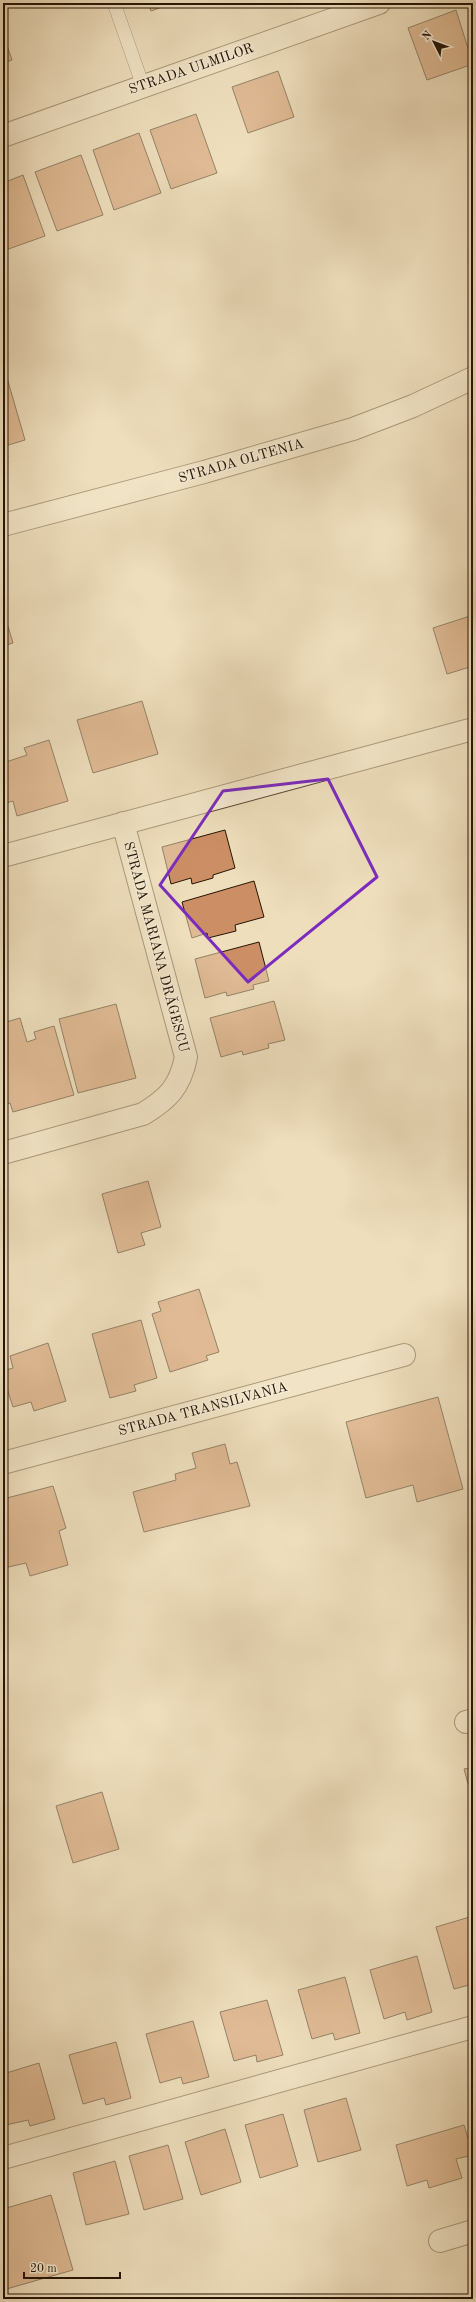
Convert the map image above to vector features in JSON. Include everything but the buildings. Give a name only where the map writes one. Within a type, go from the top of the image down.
[{"type":"street","name":"STRADA ULMILOR","points":[[3,136],[357,7],[379,3]]},
{"type":"street","name":"STRADA OLTENIA","points":[[3,525],[204,472],[353,429],[413,406],[473,378]]},
{"type":"street","points":[[3,856],[473,729]]},
{"type":"street","name":"STRADA MARIANA DRĂGESCU","points":[[3,1153],[143,1114],[159,1105],[171,1092],[182,1076],[186,1057],[123,823]]},
{"type":"street","name":"STRADA TRANSILVANIA","points":[[3,1463],[404,1355]]},
{"type":"street","points":[[3,2158],[473,2027]]},
{"type":"street","points":[[440,2241],[473,2231]]},
{"type":"lane","points":[[114,3],[143,86]]},
{"type":"highlighted area","points":[[328,779],[377,877],[248,982],[160,885],[223,791]]}]
